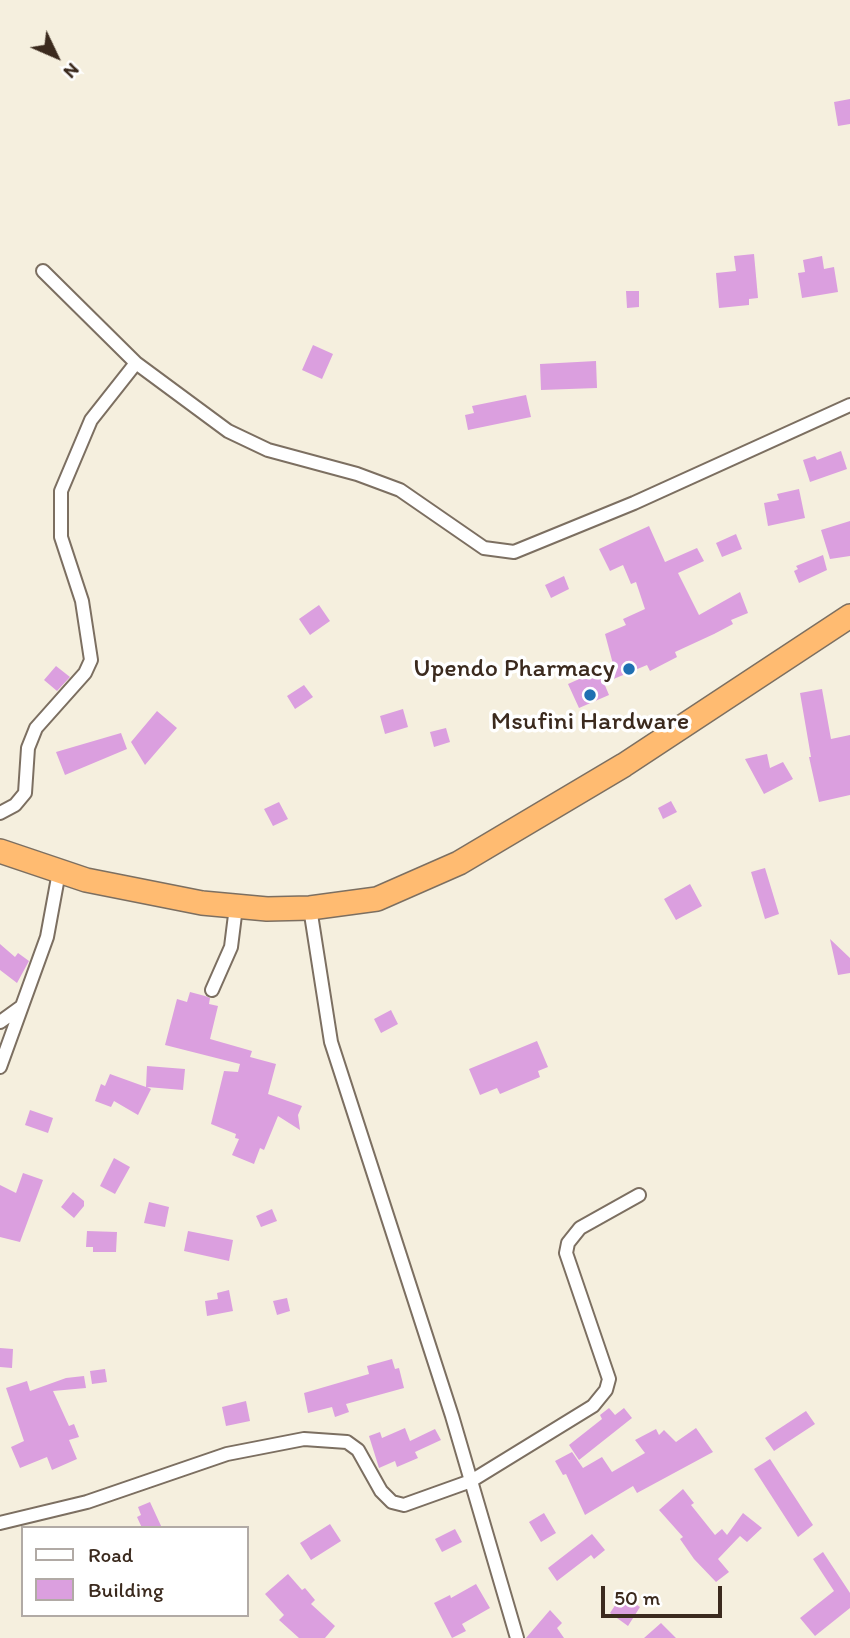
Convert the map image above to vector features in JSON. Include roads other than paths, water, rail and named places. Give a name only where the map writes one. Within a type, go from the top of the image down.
[{"type":"highway","points":[[0,851],[59,872],[135,892],[236,907],[310,908],[377,899],[458,863],[624,765],[850,616]]},
{"type":"street","points":[[43,271],[136,363],[228,431],[268,450],[357,474],[400,490],[484,548],[514,552],[634,503],[850,405]]},
{"type":"street","points":[[0,813],[15,805],[25,793],[28,748],[36,728],[85,673],[91,660],[82,601],[61,537],[61,491],[91,421],[136,363]]},
{"type":"street","points":[[0,1067],[47,937],[59,872]]},
{"type":"street","points":[[212,990],[231,947],[236,907]]},
{"type":"street","points":[[310,908],[331,1042],[371,1160],[517,1638]]},
{"type":"street","points":[[0,1022],[21,1007]]},
{"type":"street","points":[[0,1523],[87,1502],[227,1454],[303,1439],[347,1442],[358,1450],[381,1491],[392,1502],[404,1505],[471,1481],[593,1406],[606,1390],[609,1379],[566,1253],[568,1242],[580,1228],[639,1195]]},
{"type":"place","name":"Upendo Pharmacy","points":[[629,669]]},
{"type":"place","name":"Msufini Hardware","points":[[590,695]]}]
